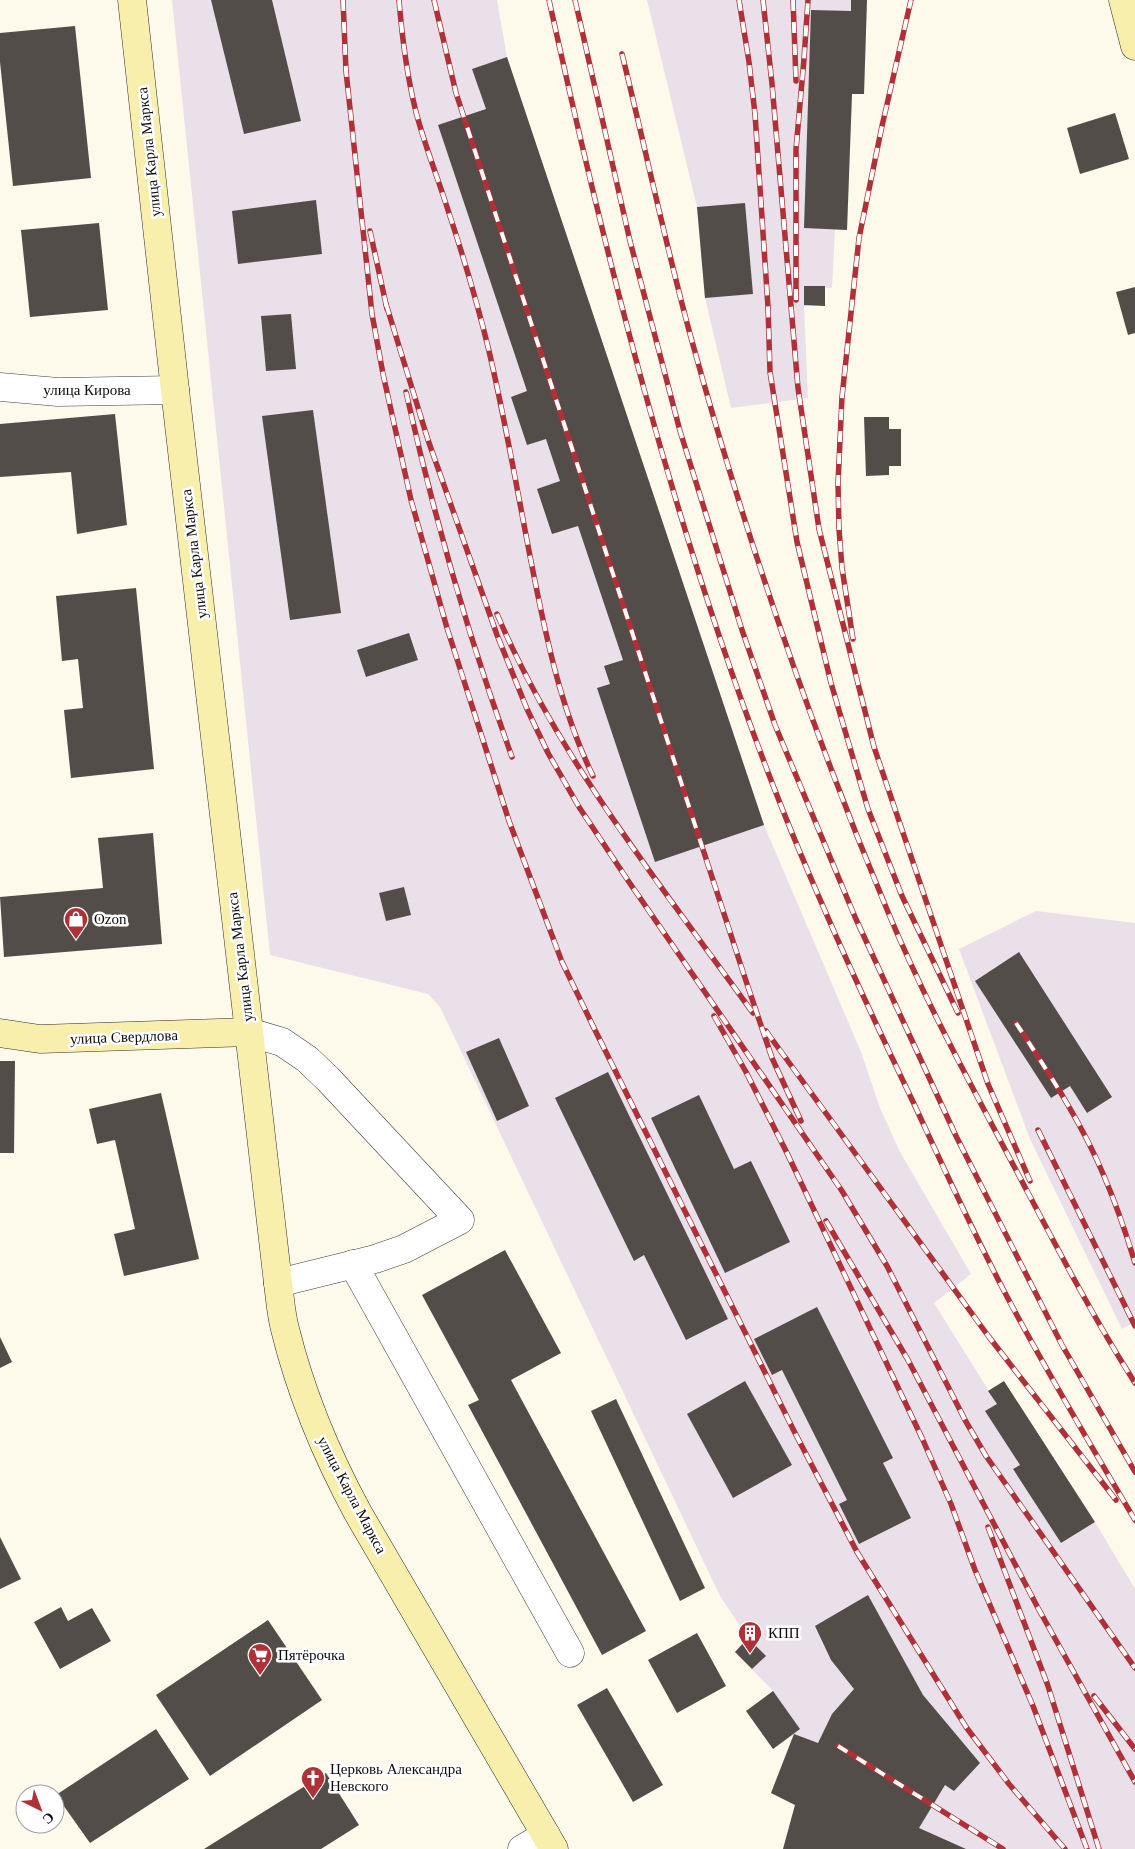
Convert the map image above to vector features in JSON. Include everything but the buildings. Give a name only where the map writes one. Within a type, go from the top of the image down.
[{"type":"main road","name":"улица Карла Маркса","points":[[132,0],[175,390],[284,1327],[298,1377],[336,1472],[550,1842]]},
{"type":"main road","points":[[1123,0],[1135,46]]},
{"type":"main road","name":"улица Свердлова","points":[[0,1033],[40,1039],[249,1032]]},
{"type":"street","name":"улица Кирова","points":[[0,387],[58,392],[175,390]]},
{"type":"street","points":[[249,1032],[282,1042],[306,1059],[328,1079],[460,1220],[404,1249],[278,1284]]},
{"type":"street","points":[[353,1264],[570,1653]]},
{"type":"street","points":[[522,1849],[550,1842]]},
{"type":"shaded area","points":[[172,0],[497,0],[507,57],[764,825],[861,1052],[880,1108],[900,1152],[971,1274],[934,1303],[997,1404],[986,1412],[1020,1465],[1013,1470],[1061,1543],[1095,1522],[1135,1589],[1135,1849],[783,1849],[795,1805],[771,1793],[793,1735],[773,1749],[746,1711],[773,1691],[735,1652],[748,1638],[720,1596],[440,1007],[428,994],[270,955]]},
{"type":"shaded area","points":[[647,0],[867,0],[864,94],[852,94],[847,230],[835,229],[832,288],[825,287],[825,306],[804,306],[808,398],[731,408],[705,298],[697,207]]},
{"type":"shaded area","points":[[1036,911],[1135,923],[1135,1322],[1122,1329],[1030,1139],[959,949]]},
{"type":"railway","points":[[343,0],[346,71],[372,314],[383,374],[411,500],[447,628],[509,821],[562,962],[794,1431],[857,1552],[966,1727],[1009,1784],[1065,1849]]},
{"type":"railway","points":[[399,0],[405,56],[416,112],[463,258],[484,332],[496,381],[548,643],[574,732],[593,776]]},
{"type":"railway","points":[[434,0],[456,93],[744,975],[772,1058],[801,1121]]},
{"type":"railway","points":[[549,0],[618,291],[671,484],[700,579],[766,767],[800,853],[837,938],[974,1232],[1072,1414],[1135,1520]]},
{"type":"railway","points":[[575,0],[630,241],[680,431],[742,630],[775,725],[855,917],[956,1136],[1062,1345],[1135,1472]]},
{"type":"railway","points":[[739,0],[755,114],[768,307],[770,372],[797,542],[831,683],[868,809],[902,896],[958,1013]]},
{"type":"railway","points":[[763,0],[798,388],[819,529],[874,747],[988,1084],[1030,1181]]},
{"type":"railway","points":[[793,0],[796,81]]},
{"type":"railway","points":[[796,300],[796,149],[808,0]]},
{"type":"railway","points":[[853,639],[842,568],[839,529],[838,483],[842,397],[859,238],[911,0]]},
{"type":"railway","points":[[622,54],[672,265],[711,408],[756,554],[831,770],[902,945],[933,1010],[1073,1278],[1135,1383]]},
{"type":"railway","points":[[370,231],[387,309]]},
{"type":"railway","points":[[386,304],[428,440],[497,635],[527,709],[548,753],[579,807],[629,882],[842,1191],[887,1266],[965,1420],[986,1456],[1135,1668]]},
{"type":"railway","points":[[406,392],[428,485],[453,576],[512,757]]},
{"type":"railway","points":[[497,614],[522,667],[550,719],[581,770],[648,869],[753,1013]]},
{"type":"railway","points":[[714,1016],[746,1072],[786,1151],[922,1438],[951,1504],[975,1570],[1033,1706],[1087,1849]]},
{"type":"railway","points":[[1016,1023],[1063,1097],[1095,1156],[1117,1208],[1135,1263]]},
{"type":"railway","points":[[766,1031],[989,1337],[1116,1500]]},
{"type":"railway","points":[[1038,1130],[1135,1326]]},
{"type":"railway","points":[[826,1221],[908,1360],[1038,1608],[1135,1782]]},
{"type":"railway","points":[[988,1527],[1048,1686],[1099,1849]]},
{"type":"railway","points":[[1094,1696],[1135,1749]]},
{"type":"railway","points":[[838,1746],[1003,1849]]},
{"type":"place","name":"Ozon","points":[[76,940]]},
{"type":"place","name":"КПП","points":[[750,1654]]},
{"type":"place","name":"Пятёрочка","points":[[260,1676]]},
{"type":"place","name":"Церковь Александра Невского","points":[[313,1799]]}]
